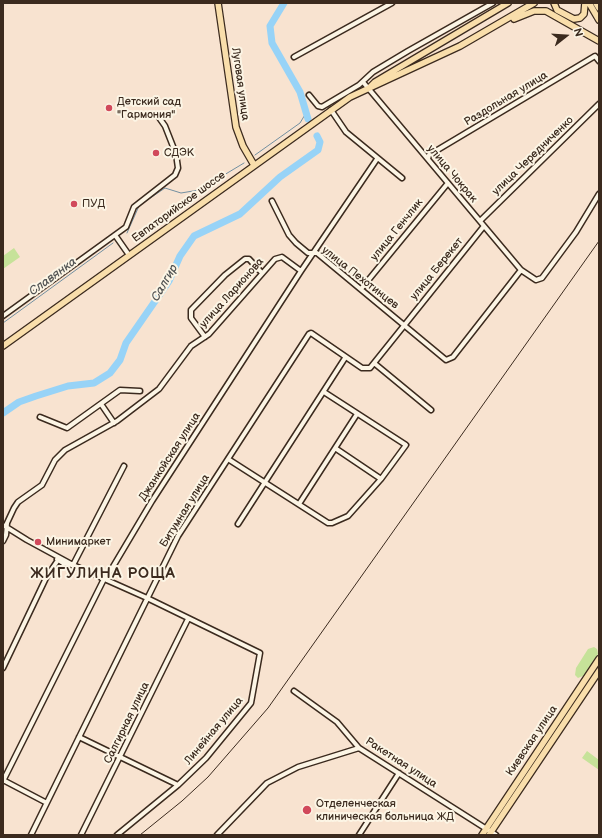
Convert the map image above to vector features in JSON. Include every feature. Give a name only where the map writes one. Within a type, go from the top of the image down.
[{"type":"main road","name":"Луговая улица","points":[[218,3],[236,127],[243,146],[254,165]]},
{"type":"main road","name":"Евпаторийское шоссе","points":[[368,88],[375,82],[508,3]]},
{"type":"main road","name":"Евпаторийское шоссе","points":[[3,346],[331,110],[368,88],[460,46],[534,3]]},
{"type":"main road","points":[[554,3],[557,10],[563,15],[570,19],[577,19],[584,14],[585,3]]},
{"type":"main road","points":[[589,3],[599,20]]},
{"type":"main road","points":[[596,3],[599,8]]},
{"type":"main road","points":[[460,46],[516,17],[537,10],[552,13],[599,41]]},
{"type":"main road","name":"Киевская улица","points":[[491,833],[599,659]]},
{"type":"main road","name":"Киевская улица","points":[[482,835],[491,833],[599,671]]},
{"type":"street","points":[[294,58],[392,3]]},
{"type":"street","points":[[309,95],[318,106],[322,107],[363,82],[373,72],[396,58],[493,3]]},
{"type":"street","name":"Раздольная улица","points":[[428,159],[429,155],[595,56],[599,60]]},
{"type":"street","name":"улица Чокрак","points":[[363,82],[521,270],[536,280],[542,278],[576,232],[599,194]]},
{"type":"street","name":"улица Чередниченко","points":[[480,221],[599,104]]},
{"type":"street","points":[[331,110],[346,132],[402,178]]},
{"type":"street","points":[[3,316],[126,227],[134,207],[175,175],[177,171],[177,158],[174,147],[165,126],[158,116]]},
{"type":"street","name":"Джанкойская улица","points":[[3,780],[104,579],[301,271],[377,159]]},
{"type":"street","name":"улица Генчлик","points":[[361,289],[448,183]]},
{"type":"street","name":"улица Пехотинцев","points":[[272,201],[289,235],[308,253],[317,254],[404,324],[444,359],[449,360],[453,357],[521,270]]},
{"type":"street","name":"улица Берекет","points":[[367,369],[374,363],[484,226]]},
{"type":"street","points":[[115,235],[129,255]]},
{"type":"street","name":"улица Ларионова","points":[[3,541],[5,527],[18,502],[42,485],[55,460],[65,450],[114,423],[159,389],[192,346],[205,337],[275,259],[280,257],[301,271]]},
{"type":"street","points":[[205,337],[191,318],[191,310],[225,275],[248,258],[262,273]]},
{"type":"street","name":"Битумная улица","points":[[31,835],[178,536],[310,333],[346,358],[362,368],[367,369]]},
{"type":"street","points":[[238,524],[346,358]]},
{"type":"street","points":[[374,363],[431,410]]},
{"type":"street","points":[[40,417],[67,428],[120,390],[140,391]]},
{"type":"street","points":[[228,459],[328,523],[332,523],[350,514],[381,479],[405,448],[405,444],[324,392]]},
{"type":"street","points":[[101,404],[114,423]]},
{"type":"street","points":[[299,504],[357,414]]},
{"type":"street","points":[[336,448],[381,479]]},
{"type":"street","points":[[73,565],[124,466]]},
{"type":"street","points":[[5,527],[73,565],[188,618]]},
{"type":"street","points":[[54,555],[63,563],[73,565]]},
{"type":"street","points":[[3,668],[46,578],[58,560]]},
{"type":"street","name":"Линейная улица","points":[[117,835],[178,785],[206,758],[251,703],[260,654],[188,618]]},
{"type":"street","name":"Салгирная улица","points":[[81,835],[188,618]]},
{"type":"street","name":"Ракетная улица","points":[[294,691],[338,722],[359,748],[491,833]]},
{"type":"street","points":[[79,737],[178,785]]},
{"type":"street","points":[[217,835],[267,783],[298,767],[359,748]]},
{"type":"street","points":[[359,835],[399,773]]},
{"type":"street","points":[[3,780],[46,802]]},
{"type":"green space","points":[[14,248],[20,257],[3,269],[3,256]]},
{"type":"green space","points":[[594,647],[597,649],[598,654],[585,675],[578,678],[575,675],[576,668],[588,649]]},
{"type":"green space","points":[[587,751],[599,760],[599,770],[582,758]]},
{"type":"waterway","name":"Салгир","points":[[284,3],[270,26],[272,43],[300,92],[308,119]]},
{"type":"waterway","name":"Славянка","points":[[255,155],[300,123],[306,113]]},
{"type":"waterway","name":"Салгир","points":[[3,413],[19,402],[68,386],[94,383],[110,373],[120,360],[126,343],[169,281],[180,256],[194,236],[240,214],[280,177],[318,150],[320,142],[317,136]]},
{"type":"waterway","name":"Славянка","points":[[143,203],[165,188],[181,193],[199,190],[244,163]]},
{"type":"waterway","name":"Славянка","points":[[127,233],[139,206]]},
{"type":"waterway","name":"Славянка","points":[[3,323],[113,243]]},
{"type":"railway","points":[[140,835],[182,801],[208,777],[268,708],[599,241]]},
{"type":"place","name":"Детский сад \"Гармония\"","points":[[109,108]]},
{"type":"place","name":"СДЭК","points":[[156,153]]},
{"type":"place","name":"ПУД","points":[[74,204]]},
{"type":"place","name":"Минимаркет","points":[[38,542]]},
{"type":"place","name":"Отделенческая клиническая больница ЖД","points":[[307,810]]},
{"type":"district","name":"ЖИГУЛИНА РОЩА","points":[[103,574]]}]
